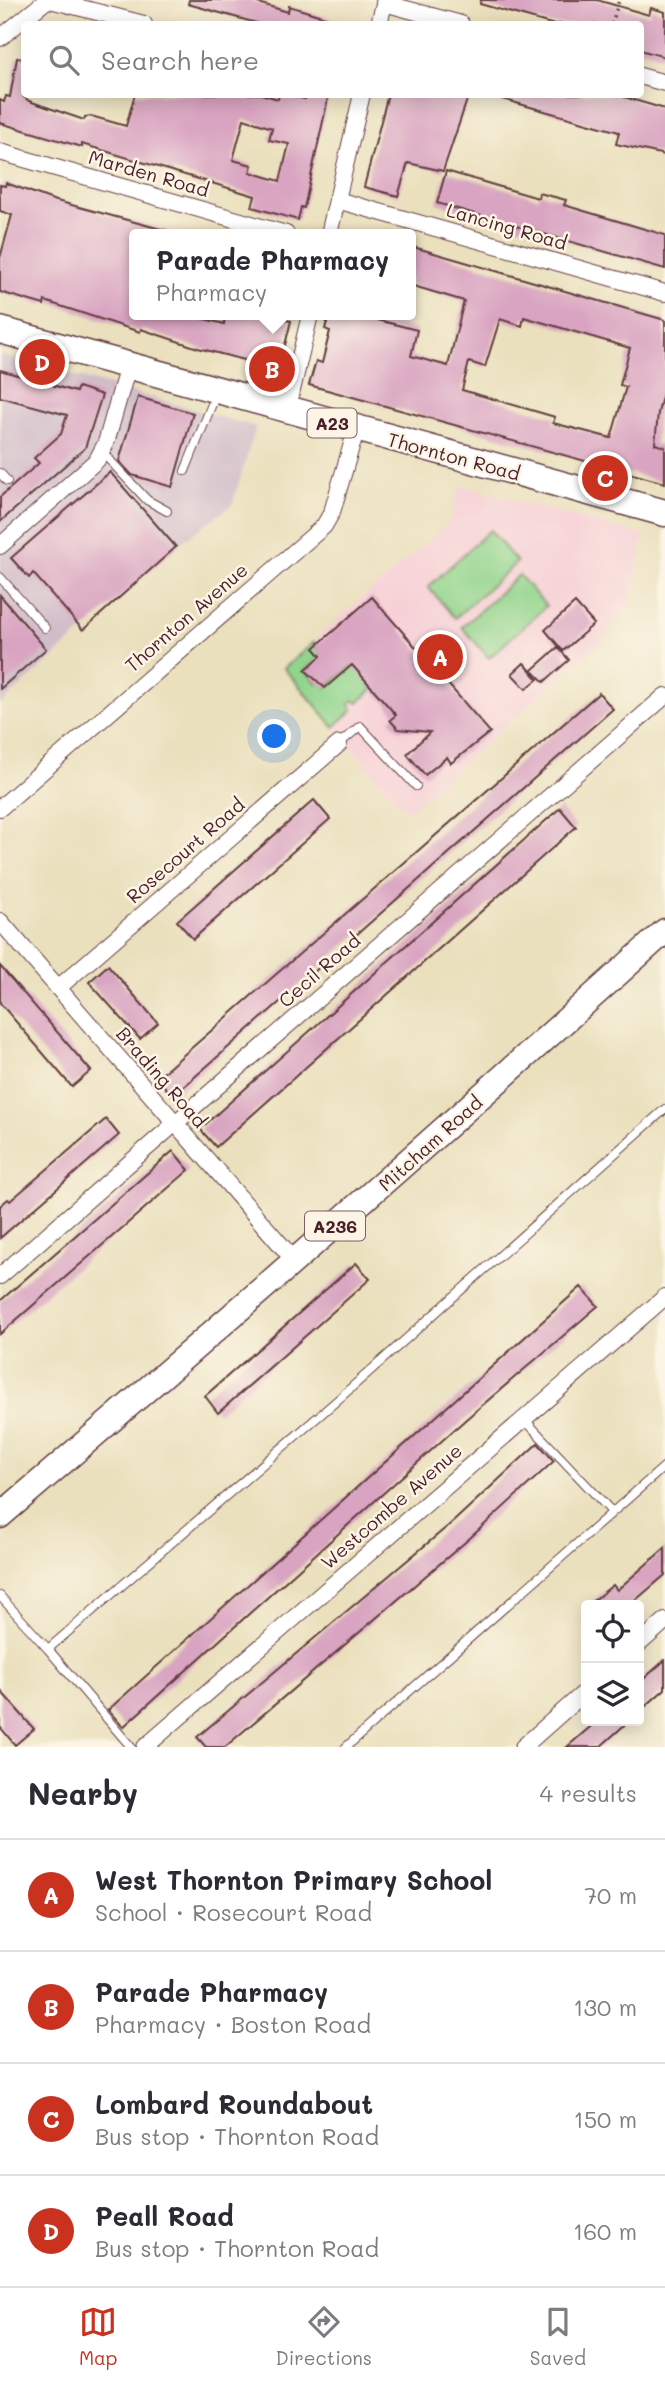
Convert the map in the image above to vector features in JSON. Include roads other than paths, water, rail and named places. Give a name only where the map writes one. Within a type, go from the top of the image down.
[{"type":"highway","name":"Thornton Road","points":[[0,330],[665,513]]},
{"type":"main road","name":"Mitcham Road","points":[[0,1516],[293,1260],[362,1205],[665,931]]},
{"type":"street","points":[[21,21],[48,0],[132,21]]},
{"type":"street","points":[[380,21],[385,1],[451,21]]},
{"type":"street","points":[[0,38],[21,21]]},
{"type":"street","points":[[644,77],[665,83]]},
{"type":"street","points":[[330,229],[361,98]]},
{"type":"street","name":"Marden Road","points":[[0,152],[269,229]]},
{"type":"street","name":"Lancing Road","points":[[337,200],[665,293]]},
{"type":"street","points":[[287,411],[309,320]]},
{"type":"street","points":[[0,546],[92,466],[102,452],[128,366]]},
{"type":"street","name":"Thornton Avenue","points":[[0,808],[324,526],[332,512],[356,430]]},
{"type":"street","name":"Cecil Road","points":[[0,1276],[665,696]]},
{"type":"street","name":"Rosecourt Road","points":[[58,988],[339,744]]},
{"type":"street","name":"Brading Road","points":[[0,921],[293,1260]]},
{"type":"street","name":"Westcombe Avenue","points":[[145,1747],[665,1297]]},
{"type":"street","points":[[644,1640],[665,1621]]},
{"type":"street","points":[[523,1747],[581,1695]]},
{"type":"lane","points":[[185,471],[218,391]]},
{"type":"lane","points":[[102,452],[147,500],[167,511]]},
{"type":"lane","points":[[0,473],[7,481]]},
{"type":"lane","points":[[0,577],[45,628]]},
{"type":"lane","points":[[339,744],[360,726],[416,786]]},
{"type":"lane","points":[[48,1649],[334,1403],[665,1109]]},
{"type":"lane","points":[[524,1419],[612,1512]]},
{"type":"lane","points":[[346,1747],[665,1466]]},
{"type":"lane","points":[[0,1596],[131,1747]]},
{"type":"place","name":"Peall Road","points":[[42,362]]},
{"type":"place","name":"Parade Pharmacy","points":[[272,369]]},
{"type":"place","name":"Lombard Roundabout","points":[[605,478]]},
{"type":"place","name":"West Thornton Primary School","points":[[440,657]]}]
